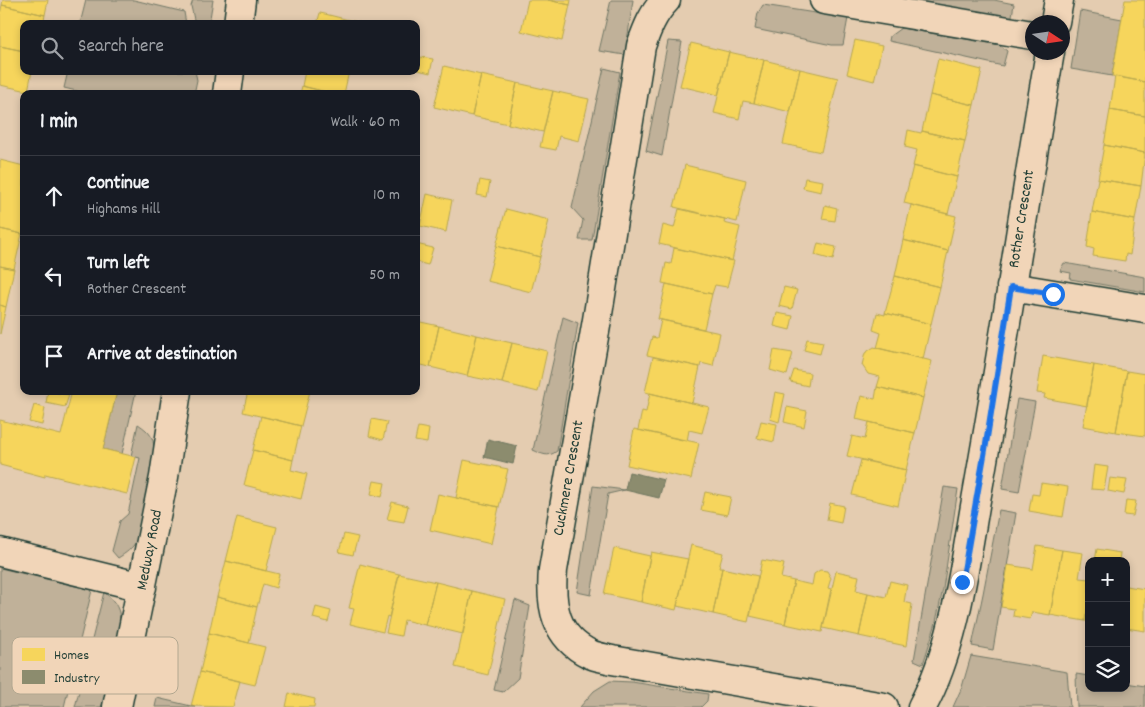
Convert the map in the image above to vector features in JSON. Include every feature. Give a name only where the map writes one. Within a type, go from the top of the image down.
[{"type":"street","points":[[238,20],[241,0]]},
{"type":"street","name":"Cuckmere Crescent","points":[[666,0],[650,22],[641,46],[597,320],[553,570],[551,593],[554,612],[563,631],[574,645],[591,655],[621,662],[884,707]]},
{"type":"street","points":[[824,0],[1025,34]]},
{"type":"street","points":[[1056,15],[1059,0]]},
{"type":"street","name":"Rother Crescent","points":[[922,707],[946,648],[962,582],[1049,60]]},
{"type":"street","points":[[228,90],[229,75]]},
{"type":"street","points":[[1011,287],[1145,309]]},
{"type":"street","name":"Medway Road","points":[[132,637],[164,477],[176,395]]},
{"type":"street","points":[[0,552],[142,587]]},
{"type":"street","name":"Medway Road","points":[[117,707],[120,694]]},
{"type":"shaded area","points":[[86,0],[134,0],[184,12],[185,20],[81,20]]},
{"type":"shaded area","points":[[193,0],[213,0],[210,20],[194,20],[191,6]]},
{"type":"shaded area","points":[[611,0],[633,0],[625,55],[599,51]]},
{"type":"shaded area","points":[[905,0],[994,0],[1014,4],[1012,16],[1006,17]]},
{"type":"shaded area","points":[[763,5],[848,18],[843,45],[832,45],[755,29],[758,13]]},
{"type":"shaded area","points":[[1080,11],[1122,19],[1112,76],[1071,69]]},
{"type":"shaded area","points":[[901,28],[1000,45],[1007,51],[1003,66],[889,41],[890,36]]},
{"type":"shaded area","points":[[668,41],[682,42],[662,156],[646,151]]},
{"type":"shaded area","points":[[604,68],[620,72],[592,240],[579,240],[583,220],[572,208]]},
{"type":"shaded area","points":[[67,75],[196,75],[197,80],[195,90],[72,90],[64,88]]},
{"type":"shaded area","points":[[1064,263],[1145,277],[1145,292],[1070,279],[1071,273],[1060,271]]},
{"type":"shaded area","points":[[563,317],[578,323],[557,451],[545,455],[533,450]]},
{"type":"shaded area","points":[[116,395],[135,395],[122,454],[103,449]]},
{"type":"shaded area","points":[[1017,399],[1035,402],[1019,492],[1002,489]]},
{"type":"shaded area","points":[[138,424],[149,433],[153,441],[151,474],[137,540],[129,550],[118,558],[112,551],[120,521],[128,514],[140,458],[131,456]]},
{"type":"shaded area","points":[[593,486],[625,490],[608,494],[591,595],[577,592]]},
{"type":"shaded area","points":[[944,487],[958,489],[943,589],[935,626],[923,664],[914,660]]},
{"type":"shaded area","points":[[999,510],[1016,513],[993,650],[972,646]]},
{"type":"shaded area","points":[[0,568],[92,590],[81,637],[12,637],[12,694],[67,694],[64,707],[0,707]]},
{"type":"shaded area","points":[[104,592],[112,599],[120,615],[118,637],[93,637]]},
{"type":"shaded area","points":[[515,600],[530,606],[518,678],[503,692],[494,690]]},
{"type":"shaded area","points":[[971,656],[1067,672],[1070,707],[953,707],[962,687]]},
{"type":"shaded area","points":[[1076,674],[1085,675],[1085,692],[1130,692],[1130,684],[1145,686],[1145,707],[1077,707]]},
{"type":"shaded area","points":[[610,681],[632,682],[708,694],[707,701],[701,707],[580,707],[594,691]]},
{"type":"shaded area","points":[[78,694],[105,694],[101,707],[75,707]]},
{"type":"shaded area","points":[[157,698],[191,706],[195,707],[155,707]]},
{"type":"building: Homes","points":[[3,0],[48,0],[45,15],[2,5]]},
{"type":"building: Homes","points":[[528,0],[548,0],[570,5],[562,41],[521,31]]},
{"type":"building: Homes","points":[[548,0],[571,0],[570,5]]},
{"type":"building: Homes","points":[[1125,0],[1145,0],[1145,82],[1112,76]]},
{"type":"building: Homes","points":[[2,5],[45,15],[44,20],[20,20],[20,50],[0,46],[0,15]]},
{"type":"building: Homes","points":[[320,13],[349,20],[318,20]]},
{"type":"building: Homes","points":[[855,40],[882,46],[874,81],[847,74]]},
{"type":"building: Homes","points":[[691,43],[729,52],[718,95],[680,86]]},
{"type":"building: Homes","points":[[0,46],[20,50],[20,75],[31,75],[28,90],[0,85]]},
{"type":"building: Homes","points":[[729,52],[764,60],[754,103],[743,101],[739,119],[714,113]]},
{"type":"building: Homes","points":[[421,57],[433,59],[430,73],[420,70]]},
{"type":"building: Homes","points":[[938,59],[982,70],[974,105],[930,95]]},
{"type":"building: Homes","points":[[764,60],[800,69],[790,112],[754,103]]},
{"type":"building: Homes","points":[[444,66],[481,75],[472,116],[434,107]]},
{"type":"building: Homes","points":[[800,69],[838,78],[821,152],[783,144]]},
{"type":"building: Homes","points":[[304,75],[348,75],[345,90],[318,90],[302,86]]},
{"type":"building: Homes","points":[[481,75],[517,83],[508,124],[472,116]]},
{"type":"building: Homes","points":[[1115,76],[1145,82],[1145,116],[1110,110]]},
{"type":"building: Homes","points":[[517,83],[553,91],[543,132],[508,124]]},
{"type":"building: Homes","points":[[302,86],[318,90],[301,90]]},
{"type":"building: Homes","points":[[553,91],[589,99],[579,141],[559,136],[556,150],[540,147]]},
{"type":"building: Homes","points":[[930,95],[974,105],[965,141],[922,131]]},
{"type":"building: Homes","points":[[1110,110],[1145,116],[1145,153],[1104,145]]},
{"type":"building: Homes","points":[[908,130],[921,133],[922,131],[965,141],[957,177],[913,166],[917,150],[905,147]]},
{"type":"building: Homes","points":[[1104,145],[1145,153],[1141,186],[1098,179]]},
{"type":"building: Homes","points":[[0,160],[20,165],[20,234],[0,229]]},
{"type":"building: Homes","points":[[685,165],[746,180],[737,222],[674,207]]},
{"type":"building: Homes","points":[[913,166],[957,177],[948,214],[904,203]]},
{"type":"building: Homes","points":[[805,178],[823,181],[821,192],[803,188]]},
{"type":"building: Homes","points":[[1098,179],[1141,186],[1135,220],[1092,212]]},
{"type":"building: Homes","points":[[480,180],[490,182],[487,197],[477,195]]},
{"type":"building: Homes","points":[[427,194],[452,200],[446,232],[420,226]]},
{"type":"building: Homes","points":[[825,205],[837,208],[835,221],[822,219]]},
{"type":"building: Homes","points":[[911,205],[956,216],[948,251],[903,240]]},
{"type":"building: Homes","points":[[506,209],[549,220],[540,257],[496,246]]},
{"type":"building: Homes","points":[[679,209],[725,219],[724,223],[740,227],[732,261],[659,244],[663,225],[674,228]]},
{"type":"building: Homes","points":[[1092,212],[1135,220],[1130,255],[1126,254],[1125,261],[1093,256],[1094,249],[1087,247]]},
{"type":"building: Homes","points":[[0,229],[20,234],[20,243],[14,269],[0,266]]},
{"type":"building: Homes","points":[[903,240],[948,251],[940,287],[895,276]]},
{"type":"building: Homes","points":[[818,243],[836,247],[833,260],[815,255]]},
{"type":"building: Homes","points":[[420,245],[433,248],[428,265],[420,263]]},
{"type":"building: Homes","points":[[496,246],[540,257],[531,292],[487,281]]},
{"type":"building: Homes","points":[[674,248],[734,261],[727,287],[715,285],[712,294],[662,283],[666,263],[671,264]]},
{"type":"building: Homes","points":[[0,266],[14,269],[6,307],[0,305]]},
{"type":"building: Homes","points":[[895,276],[940,287],[931,324],[885,313]]},
{"type":"building: Homes","points":[[666,284],[712,294],[704,329],[658,319]]},
{"type":"building: Homes","points":[[784,287],[797,290],[792,309],[779,306]]},
{"type":"building: Homes","points":[[0,305],[6,307],[0,334]]},
{"type":"building: Homes","points":[[777,313],[793,316],[790,330],[774,326]]},
{"type":"building: Homes","points":[[877,313],[885,315],[885,313],[931,324],[923,359],[877,348],[881,333],[873,330]]},
{"type":"building: Homes","points":[[661,320],[720,333],[713,366],[701,363],[700,367],[647,355],[652,337],[657,338]]},
{"type":"building: Homes","points":[[420,322],[439,326],[430,367],[420,365]]},
{"type":"building: Homes","points":[[439,326],[477,335],[467,376],[430,367]]},
{"type":"building: Homes","points":[[477,335],[512,343],[502,383],[467,376]]},
{"type":"building: Homes","points":[[807,339],[823,342],[820,354],[804,350]]},
{"type":"building: Homes","points":[[512,343],[547,351],[538,392],[502,383]]},
{"type":"building: Homes","points":[[874,347],[932,361],[923,398],[877,387],[880,377],[868,374],[862,365],[865,353]]},
{"type":"building: Homes","points":[[774,350],[793,353],[787,375],[770,370]]},
{"type":"building: Homes","points":[[1043,356],[1094,365],[1087,406],[1044,398],[1045,394],[1037,393]]},
{"type":"building: Homes","points":[[653,357],[700,367],[692,403],[645,392]]},
{"type":"building: Homes","points":[[1094,365],[1127,371],[1116,432],[1083,426]]},
{"type":"building: Homes","points":[[794,370],[810,373],[808,386],[790,382]]},
{"type":"building: Homes","points":[[1127,371],[1145,374],[1145,436],[1116,432]]},
{"type":"building: Homes","points":[[877,387],[923,398],[915,433],[856,419],[861,396],[875,399]]},
{"type":"building: Homes","points":[[775,392],[785,394],[779,422],[770,419]]},
{"type":"building: Homes","points":[[650,393],[709,407],[702,433],[689,430],[687,441],[638,430],[642,411],[646,412]]},
{"type":"building: Homes","points":[[47,395],[69,395],[65,407],[46,403]]},
{"type":"building: Homes","points":[[71,395],[116,395],[103,449],[136,457],[127,494],[45,474],[45,477],[0,465],[0,420],[61,435]]},
{"type":"building: Homes","points":[[247,395],[309,395],[301,426],[243,412]]},
{"type":"building: Homes","points":[[34,405],[45,408],[42,425],[29,422]]},
{"type":"building: Homes","points":[[787,407],[807,411],[804,427],[784,422]]},
{"type":"building: Homes","points":[[261,416],[301,426],[293,460],[253,450]]},
{"type":"building: Homes","points":[[372,419],[387,422],[383,440],[369,436]]},
{"type":"building: Homes","points":[[761,421],[777,424],[774,442],[757,438]]},
{"type":"building: Homes","points":[[869,422],[915,433],[906,470],[847,456],[852,436],[865,439]]},
{"type":"building: Homes","points":[[418,427],[429,429],[427,443],[415,441]]},
{"type":"building: Homes","points":[[634,429],[699,443],[691,479],[627,465]]},
{"type":"building: Homes","points":[[253,450],[293,460],[291,470],[307,474],[301,499],[244,485]]},
{"type":"building: Homes","points":[[464,460],[508,469],[499,507],[456,498]]},
{"type":"building: Homes","points":[[861,460],[906,470],[898,506],[852,495]]},
{"type":"building: Homes","points":[[1094,465],[1108,467],[1104,490],[1091,489]]},
{"type":"building: Homes","points":[[1110,478],[1127,480],[1124,494],[1108,491]]},
{"type":"building: Homes","points":[[374,481],[385,483],[382,497],[371,494]]},
{"type":"building: Homes","points":[[1041,483],[1068,487],[1063,517],[1029,511],[1032,494],[1039,495]]},
{"type":"building: Homes","points":[[705,492],[731,497],[727,515],[701,510]]},
{"type":"building: Homes","points":[[438,494],[499,507],[491,544],[430,530]]},
{"type":"building: Homes","points":[[1126,500],[1136,501],[1133,516],[1124,515]]},
{"type":"building: Homes","points":[[392,502],[408,506],[404,522],[387,519]]},
{"type":"building: Homes","points":[[830,503],[844,506],[841,523],[827,520]]},
{"type":"building: Homes","points":[[237,517],[277,527],[266,571],[226,561]]},
{"type":"building: Homes","points":[[344,534],[358,537],[353,555],[339,552]]},
{"type":"building: Homes","points":[[691,545],[723,553],[719,568],[722,568],[713,614],[677,606]]},
{"type":"building: Homes","points":[[1037,546],[1062,550],[1050,615],[1032,612],[1030,619],[1013,616],[1014,609],[1001,607],[1008,565],[1033,569]]},
{"type":"building: Homes","points":[[614,548],[650,556],[641,602],[604,594]]},
{"type":"building: Homes","points":[[1097,549],[1120,553],[1120,557],[1096,557]]},
{"type":"building: Homes","points":[[1062,550],[1083,553],[1079,578],[1085,579],[1085,621],[1050,615]]},
{"type":"building: Homes","points":[[651,552],[688,559],[676,610],[641,602]]},
{"type":"building: Homes","points":[[762,560],[784,564],[781,578],[794,581],[785,624],[750,616]]},
{"type":"building: Homes","points":[[226,561],[279,574],[276,588],[263,584],[257,607],[217,597]]},
{"type":"building: Homes","points":[[360,564],[399,574],[389,617],[387,616],[383,632],[350,624],[354,609],[349,608]]},
{"type":"building: Homes","points":[[722,568],[758,576],[748,622],[713,614]]},
{"type":"building: Homes","points":[[820,570],[827,571],[831,578],[828,588],[831,589],[822,632],[785,624],[794,581],[812,585],[814,574]]},
{"type":"building: Homes","points":[[836,571],[859,576],[856,590],[868,593],[859,636],[823,628]]},
{"type":"building: Homes","points":[[399,574],[436,582],[425,625],[404,620],[401,636],[386,633]]},
{"type":"building: Homes","points":[[890,581],[907,585],[904,602],[912,604],[906,646],[859,636],[868,593],[886,597]]},
{"type":"building: Homes","points":[[436,582],[472,591],[463,634],[425,625]]},
{"type":"building: Homes","points":[[1130,587],[1145,589],[1145,631],[1130,629]]},
{"type":"building: Homes","points":[[472,591],[505,599],[488,675],[455,667]]},
{"type":"building: Homes","points":[[217,597],[257,607],[249,643],[209,633]]},
{"type":"building: Homes","points":[[316,607],[331,611],[328,622],[313,618]]},
{"type":"building: Homes","points":[[209,633],[265,647],[255,685],[200,672]]},
{"type":"building: Homes","points":[[200,672],[240,681],[233,707],[191,706]]},
{"type":"building: Homes","points":[[289,693],[315,699],[314,707],[286,707]]},
{"type":"building: Industry","points":[[488,439],[517,446],[513,464],[484,457]]},
{"type":"building: Industry","points":[[629,472],[664,480],[659,498],[625,490]]},
{"type":"route","points":[[962,582],[1011,287],[1053,294]]}]
